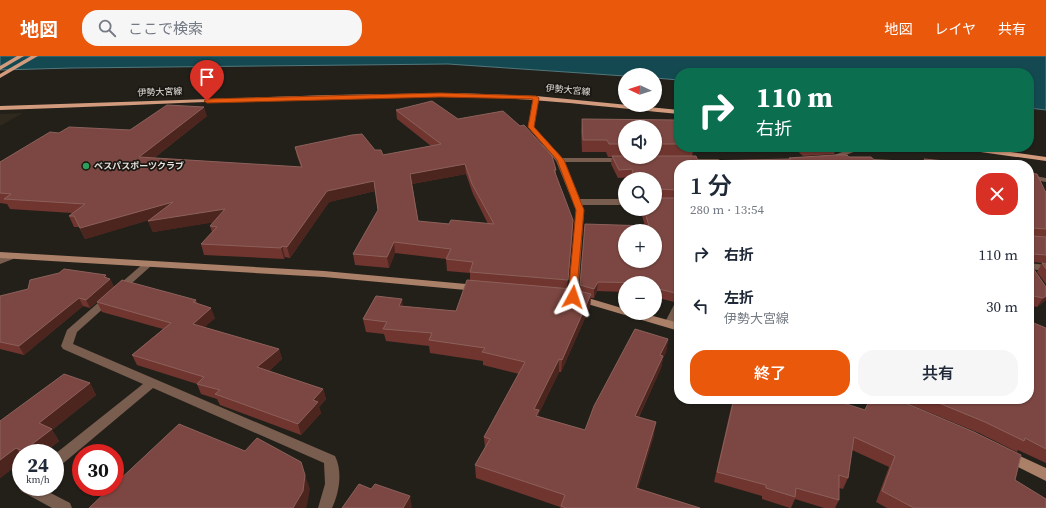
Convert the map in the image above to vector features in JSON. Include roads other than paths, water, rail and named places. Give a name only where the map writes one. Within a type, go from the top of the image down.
[{"type":"main road","points":[[0,68],[21,56]]},
{"type":"main road","points":[[0,76],[35,56]]},
{"type":"main road","name":"伊勢大宮線","points":[[0,108],[348,96],[455,95],[536,98],[674,112]]},
{"type":"main road","points":[[995,152],[1046,159]]},
{"type":"street","points":[[536,98],[531,127],[560,160],[580,210],[569,296],[618,310]]},
{"type":"street","points":[[841,160],[826,159],[847,152]]},
{"type":"street","points":[[560,160],[618,160]]},
{"type":"street","points":[[577,202],[618,202]]},
{"type":"street","points":[[0,261],[5,256],[324,274],[487,289]]},
{"type":"street","points":[[148,264],[72,330],[67,346],[330,460],[333,478],[330,497],[325,508]]},
{"type":"street","points":[[1034,270],[1046,268]]},
{"type":"street","points":[[654,320],[674,326]]},
{"type":"street","points":[[64,455],[152,382]]},
{"type":"street","points":[[999,452],[1046,475]]},
{"type":"street","points":[[43,496],[65,508]]},
{"type":"water","points":[[0,56],[1046,56],[1046,110],[1034,109],[1034,68],[674,68],[674,80],[662,79],[662,68],[618,68],[618,76],[448,64],[0,70]]},
{"type":"place","name":"ベスパスポーツクラブ","points":[[86,166]]}]
